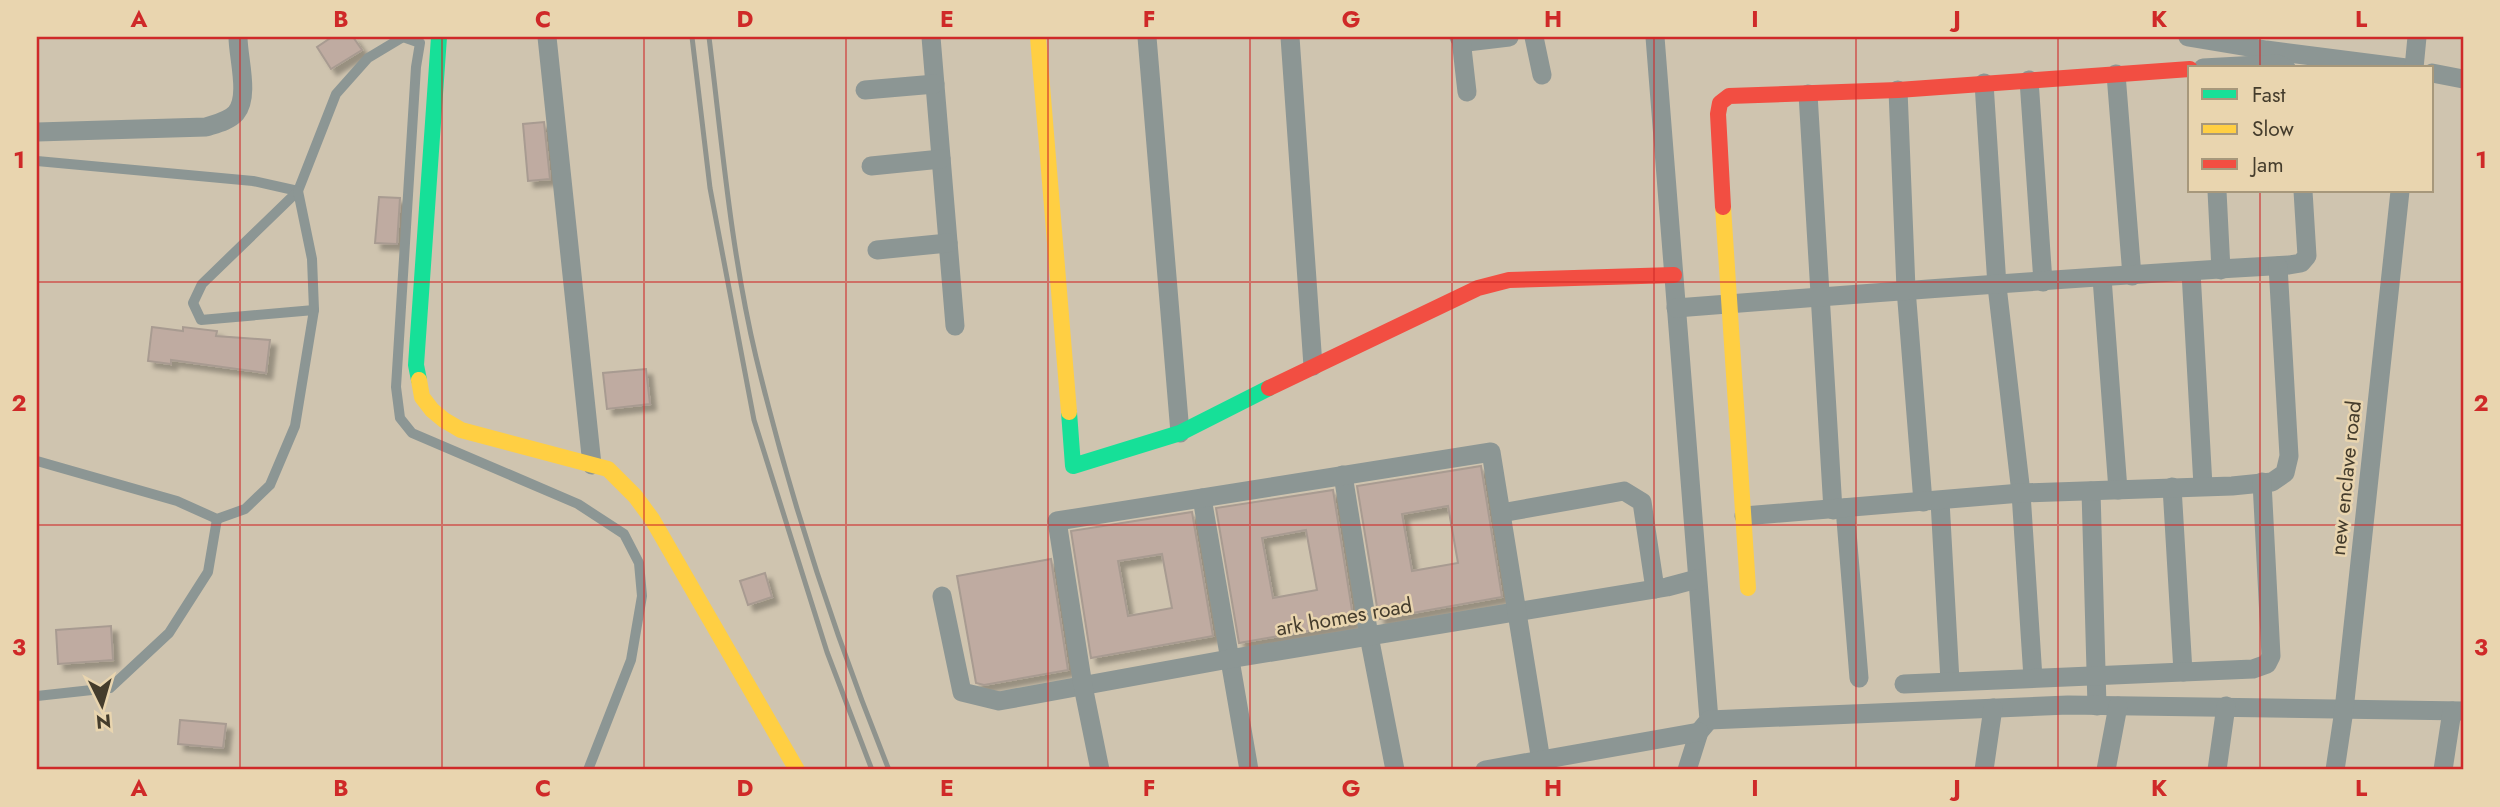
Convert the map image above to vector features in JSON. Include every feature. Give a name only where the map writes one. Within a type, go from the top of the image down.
[{"type":"street","points":[[37,132],[206,127],[222,122],[236,114],[240,102],[243,84],[238,37]]},
{"type":"street","points":[[439,37],[416,365],[422,397],[432,410],[461,430],[608,469],[635,496],[652,519],[797,770]]},
{"type":"street","points":[[547,37],[592,465]]},
{"type":"street","points":[[931,37],[955,326]]},
{"type":"street","points":[[1038,37],[1073,466],[1180,433],[1458,297],[1509,280],[1674,275]]},
{"type":"street","points":[[1147,37],[1180,433]]},
{"type":"street","points":[[1290,37],[1313,366]]},
{"type":"street","points":[[1460,38],[1467,42],[1509,37]]},
{"type":"street","points":[[1534,37],[1542,75]]},
{"type":"street","points":[[1655,37],[1697,579],[1704,726],[1687,770]]},
{"type":"street","points":[[2188,37],[2266,43],[2395,66]]},
{"type":"street","points":[[2414,66],[2417,37]]},
{"type":"street","points":[[1460,38],[1467,92]]},
{"type":"street","points":[[2244,66],[2282,66]]},
{"type":"street","points":[[1748,588],[1728,304],[1718,114],[1720,103],[1729,96],[1898,90],[2188,69]]},
{"type":"street","points":[[2434,73],[2463,79]]},
{"type":"street","points":[[2116,74],[2132,276]]},
{"type":"street","points":[[2029,80],[2043,282]]},
{"type":"street","points":[[1984,83],[1997,286],[2021,493],[2033,678]]},
{"type":"street","points":[[865,90],[934,84]]},
{"type":"street","points":[[1898,90],[1906,289],[1932,501],[1950,681]]},
{"type":"street","points":[[1808,94],[1818,297],[1859,678]]},
{"type":"street","points":[[871,166],[941,159]]},
{"type":"street","points":[[2217,192],[2221,270]]},
{"type":"street","points":[[1676,308],[1906,289],[1997,286],[2278,266],[2301,262],[2306,256],[2303,192]]},
{"type":"street","name":"new enclave road","points":[[2335,770],[2344,710],[2400,192]]},
{"type":"street","points":[[877,250],[948,243]]},
{"type":"street","points":[[1744,516],[2021,493],[2272,481],[2285,472],[2289,456],[2278,266]]},
{"type":"street","points":[[2191,272],[2203,486]]},
{"type":"street","points":[[2102,278],[2118,490]]},
{"type":"street","points":[[1100,770],[1083,686],[1057,521],[1491,452],[1541,761]]},
{"type":"street","points":[[1343,475],[1369,636],[1395,770]]},
{"type":"street","points":[[1904,684],[2253,669],[2267,664],[2271,656],[2262,482]]},
{"type":"street","points":[[2172,487],[2183,672]]},
{"type":"street","points":[[1501,513],[1624,491],[1642,502],[1655,589]]},
{"type":"street","points":[[2091,491],[2097,706]]},
{"type":"street","points":[[1202,498],[1249,770]]},
{"type":"street","name":"ark homes road","points":[[942,596],[962,692],[999,701],[1229,659],[1655,589],[1697,579]]},
{"type":"street","points":[[1485,770],[1541,761],[1704,726],[1993,708],[2097,706],[2458,711],[2443,770]]},
{"type":"street","points":[[2106,770],[2118,706]]},
{"type":"street","points":[[2217,770],[2225,706]]},
{"type":"street","points":[[1984,770],[1993,708]]},
{"type":"lane","points":[[314,310],[201,320],[193,303],[202,284],[298,191],[336,94],[369,58],[403,37],[420,43],[416,66],[396,373],[400,418],[412,433],[578,504],[624,534],[639,563],[642,596],[631,660],[588,770]]},
{"type":"lane","points":[[37,161],[253,181],[298,191]]},
{"type":"lane","points":[[37,461],[177,502],[217,519],[245,509],[270,485],[295,426],[314,310],[312,259],[298,191]]},
{"type":"lane","points":[[37,696],[110,688],[169,633],[208,572],[217,519]]},
{"type":"building","points":[[332,37],[353,37],[362,50],[331,69],[317,47]]},
{"type":"building","points":[[544,122],[550,179],[528,181],[523,124]]},
{"type":"building","points":[[379,197],[400,198],[397,244],[375,243]]},
{"type":"building","points":[[152,327],[183,331],[183,327],[217,331],[216,336],[270,340],[266,373],[171,360],[171,364],[148,361]]},
{"type":"building","points":[[646,369],[650,404],[607,409],[603,373]]},
{"type":"building","points":[[1481,466],[1502,597],[1379,619],[1357,486]],"holes":[[[1448,506],[1458,563],[1412,571],[1402,514]]]},
{"type":"building","points":[[1333,490],[1354,623],[1239,643],[1216,508]],"holes":[[[1306,530],[1317,590],[1273,598],[1262,538]]]},
{"type":"building","points":[[1192,512],[1213,636],[1091,658],[1071,531]],"holes":[[[1162,554],[1172,608],[1128,616],[1118,561]]]},
{"type":"building","points":[[1051,559],[1068,670],[984,685],[976,683],[957,576]]},
{"type":"building","points":[[765,573],[772,597],[748,605],[740,581]]},
{"type":"building","points":[[111,626],[113,660],[58,664],[56,630]]},
{"type":"building","points":[[180,720],[226,724],[223,748],[178,744]]},
{"type":"railway","points":[[692,37],[710,188],[754,420],[827,652],[872,770]]},
{"type":"railway","points":[[709,37],[734,238],[756,357],[815,566],[850,669],[889,770]]},
{"type":"traffic: fast","points":[[419,380],[416,365],[439,37]]},
{"type":"traffic: fast","points":[[1069,412],[1073,466],[1180,433],[1269,388]]},
{"type":"traffic: slow","points":[[1038,37],[1069,412]]},
{"type":"traffic: slow","points":[[1723,207],[1748,588]]},
{"type":"traffic: slow","points":[[419,380],[422,397],[432,410],[461,430],[608,469],[635,496],[652,519],[797,770]]},
{"type":"traffic: jam","points":[[1723,207],[1718,114],[1720,103],[1729,96],[1898,90],[2188,69]]},
{"type":"traffic: jam","points":[[1269,388],[1478,288],[1509,280],[1674,275]]}]
